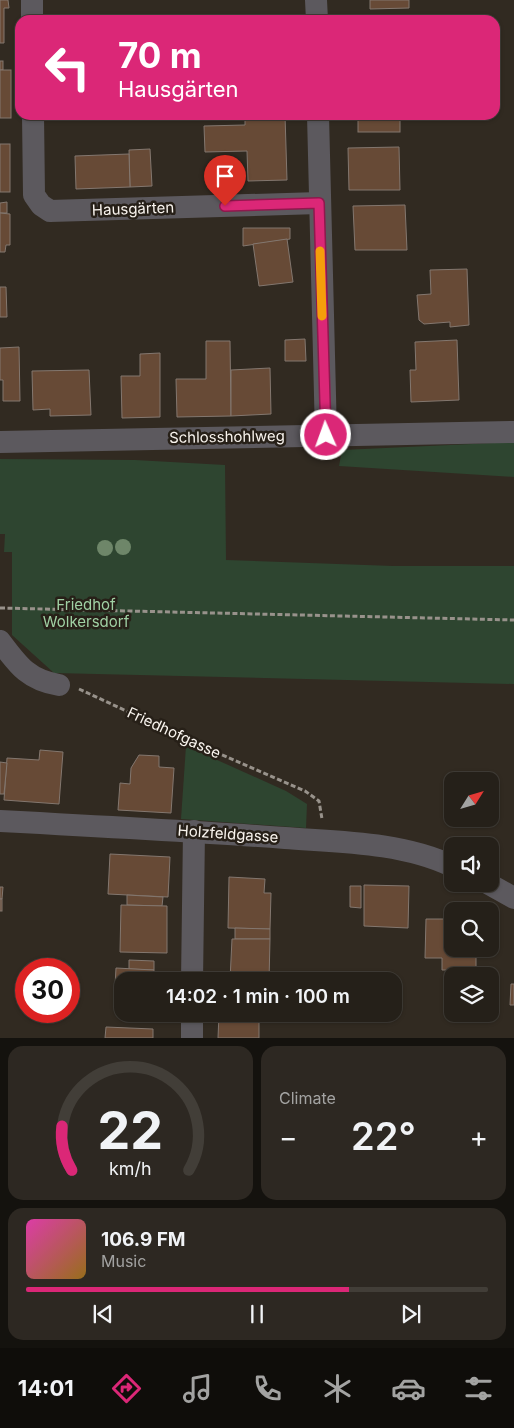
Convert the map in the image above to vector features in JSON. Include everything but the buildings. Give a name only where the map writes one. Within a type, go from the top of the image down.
[{"type":"street","points":[[32,0],[32,15]]},
{"type":"street","points":[[316,0],[317,15]]},
{"type":"street","name":"Hausgärten","points":[[33,120],[34,195],[41,206],[50,211],[319,203]]},
{"type":"street","points":[[318,120],[326,435]]},
{"type":"street","name":"Schlosshohlweg","points":[[0,442],[514,432]]},
{"type":"street","points":[[0,641],[20,668],[42,682],[59,685]]},
{"type":"street","name":"Holzfeldgasse","points":[[0,821],[194,831],[323,841],[403,851],[444,864]]},
{"type":"street","points":[[192,972],[194,831]]},
{"type":"street","points":[[499,890],[514,898]]},
{"type":"street","points":[[192,1022],[192,1038]]},
{"type":"path","points":[[0,608],[514,620]]},
{"type":"path","name":"Friedhofgasse","points":[[59,685],[80,689],[204,748],[305,791],[319,801],[322,812],[323,841]]},
{"type":"green space","points":[[514,442],[514,477],[339,466],[342,450]]},
{"type":"green space","name":"Friedhof Wolkersdorf","points":[[0,459],[135,460],[225,465],[226,560],[393,566],[514,566],[514,684],[54,673],[12,635],[12,552],[4,552],[5,534],[0,534]]},
{"type":"green space","points":[[186,746],[286,791],[307,804],[306,828],[181,819]]},
{"type":"slow traffic","points":[[320,251],[322,316]]},
{"type":"route","points":[[225,206],[319,203],[326,435]]}]
